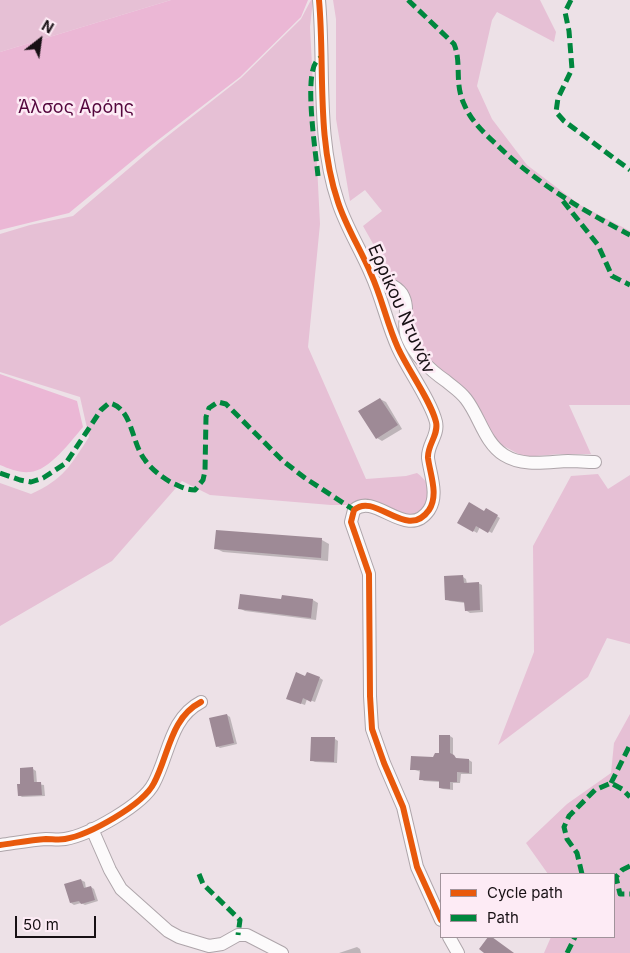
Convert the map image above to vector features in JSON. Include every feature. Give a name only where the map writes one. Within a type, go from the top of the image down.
[{"type":"street","name":"Ερρίκου Ντυνάν","points":[[319,0],[323,111],[328,170],[338,203],[375,284],[397,347],[432,412],[436,429],[428,457],[434,492],[432,505],[426,513],[411,521],[377,508],[362,505],[356,508],[352,514],[352,526],[368,574],[370,715],[375,738],[403,808],[417,868],[440,918]]},
{"type":"street","points":[[375,284],[387,283],[402,293],[406,302],[406,335],[417,354],[431,370],[459,391],[467,400],[484,433],[494,446],[505,455],[519,461],[534,463],[595,462]]},
{"type":"street","points":[[0,845],[44,839],[65,839],[92,829],[120,815],[149,791],[181,720],[190,709],[201,702]]},
{"type":"street","points":[[92,829],[110,870],[121,889],[168,931],[179,937],[209,946],[222,944],[238,935],[247,935],[282,953]]},
{"type":"street","points":[[450,938],[458,953]]},
{"type":"shaded area","points":[[0,0],[171,0],[0,52]]},
{"type":"shaded area","points":[[311,0],[313,0],[310,27],[320,224],[308,347],[366,479],[406,476],[417,473],[426,482],[429,490],[423,510],[409,516],[366,500],[358,500],[349,505],[331,505],[210,495],[182,481],[112,561],[0,626],[0,483],[31,494],[59,477],[77,456],[89,437],[80,397],[0,372],[0,234],[30,225],[73,216],[160,142],[241,78],[301,19]]},
{"type":"shaded area","points":[[333,0],[540,0],[556,32],[554,42],[497,12],[492,20],[477,86],[492,119],[527,165],[580,205],[630,231],[630,405],[569,405],[591,454],[524,457],[500,444],[424,355],[417,344],[413,334],[411,299],[406,290],[393,279],[363,226],[382,211],[365,190],[350,201],[336,119],[336,19]]},
{"type":"shaded area","points":[[598,474],[608,489],[630,475],[630,644],[607,638],[588,677],[498,745],[534,652],[533,546],[571,476]]},
{"type":"shaded area","points":[[630,714],[630,953],[544,953],[551,938],[615,938],[615,873],[547,873],[526,843],[567,804],[611,773],[614,743]]},
{"type":"green space","name":"Άλσος Αρόης","points":[[171,0],[308,0],[301,17],[240,77],[149,147],[69,213],[0,230],[0,52]]},
{"type":"green space","points":[[0,374],[77,401],[83,427],[45,467],[30,472],[22,472],[0,465]]},
{"type":"building","points":[[380,398],[398,425],[376,439],[358,411]]},
{"type":"building","points":[[469,502],[484,511],[486,508],[498,515],[488,533],[476,526],[473,532],[457,523]]},
{"type":"building","points":[[216,530],[322,538],[321,558],[214,549]]},
{"type":"building","points":[[463,575],[464,583],[479,582],[480,610],[465,611],[464,602],[445,600],[444,576]]},
{"type":"building","points":[[240,594],[281,599],[282,595],[313,599],[311,618],[238,609]]},
{"type":"building","points":[[296,672],[305,676],[307,672],[320,677],[311,702],[303,698],[301,704],[286,699]]},
{"type":"building","points":[[227,714],[234,743],[216,747],[209,718]]},
{"type":"building","points":[[439,735],[450,735],[450,753],[456,758],[469,759],[469,773],[457,772],[457,782],[450,782],[450,789],[439,788],[439,781],[419,780],[420,770],[410,770],[411,756],[433,757],[435,753],[439,753]]},
{"type":"building","points":[[311,737],[335,737],[334,762],[310,761]]},
{"type":"building","points":[[33,767],[34,782],[41,782],[42,795],[18,796],[17,784],[20,784],[20,768]]},
{"type":"building","points":[[81,879],[84,888],[91,886],[95,900],[81,904],[79,901],[70,903],[64,884]]},
{"type":"building","points":[[487,938],[493,938],[514,953],[484,953],[479,949]]},
{"type":"marked path","points":[[408,0],[454,44],[458,58],[461,96],[470,116],[482,131],[527,172],[544,184],[577,206],[630,235]]},
{"type":"marked path","points":[[571,0],[565,12],[569,31],[572,69],[558,98],[556,112],[564,121],[630,170]]},
{"type":"marked path","points":[[318,176],[312,117],[311,84],[316,61],[321,57]]},
{"type":"marked path","points":[[563,201],[598,245],[612,276],[630,285]]},
{"type":"marked path","points":[[0,473],[31,482],[43,478],[66,463],[101,410],[109,403],[117,406],[123,412],[140,453],[150,467],[172,483],[186,489],[195,490],[203,480],[205,471],[206,417],[209,408],[218,402],[226,404],[283,461],[354,510]]},
{"type":"marked path","points":[[611,783],[630,745]]},
{"type":"marked path","points":[[582,873],[577,853],[567,839],[564,827],[569,816],[595,790],[611,783],[622,789],[630,797]]},
{"type":"marked path","points":[[630,866],[622,870],[616,877],[620,894],[630,894]]},
{"type":"marked path","points":[[199,874],[203,884],[240,920],[238,935]]},
{"type":"marked path","points":[[567,953],[574,938]]},
{"type":"cycle path","points":[[319,0],[322,102],[331,177],[341,211],[375,283],[398,348],[429,405],[436,422],[436,431],[428,453],[434,491],[429,510],[420,518],[411,521],[401,519],[371,506],[362,506],[354,510],[351,522],[369,574],[372,729],[403,807],[417,867],[440,918]]},
{"type":"cycle path","points":[[0,845],[40,839],[63,839],[75,836],[101,825],[127,809],[148,792],[159,772],[176,727],[183,717],[201,702]]}]
